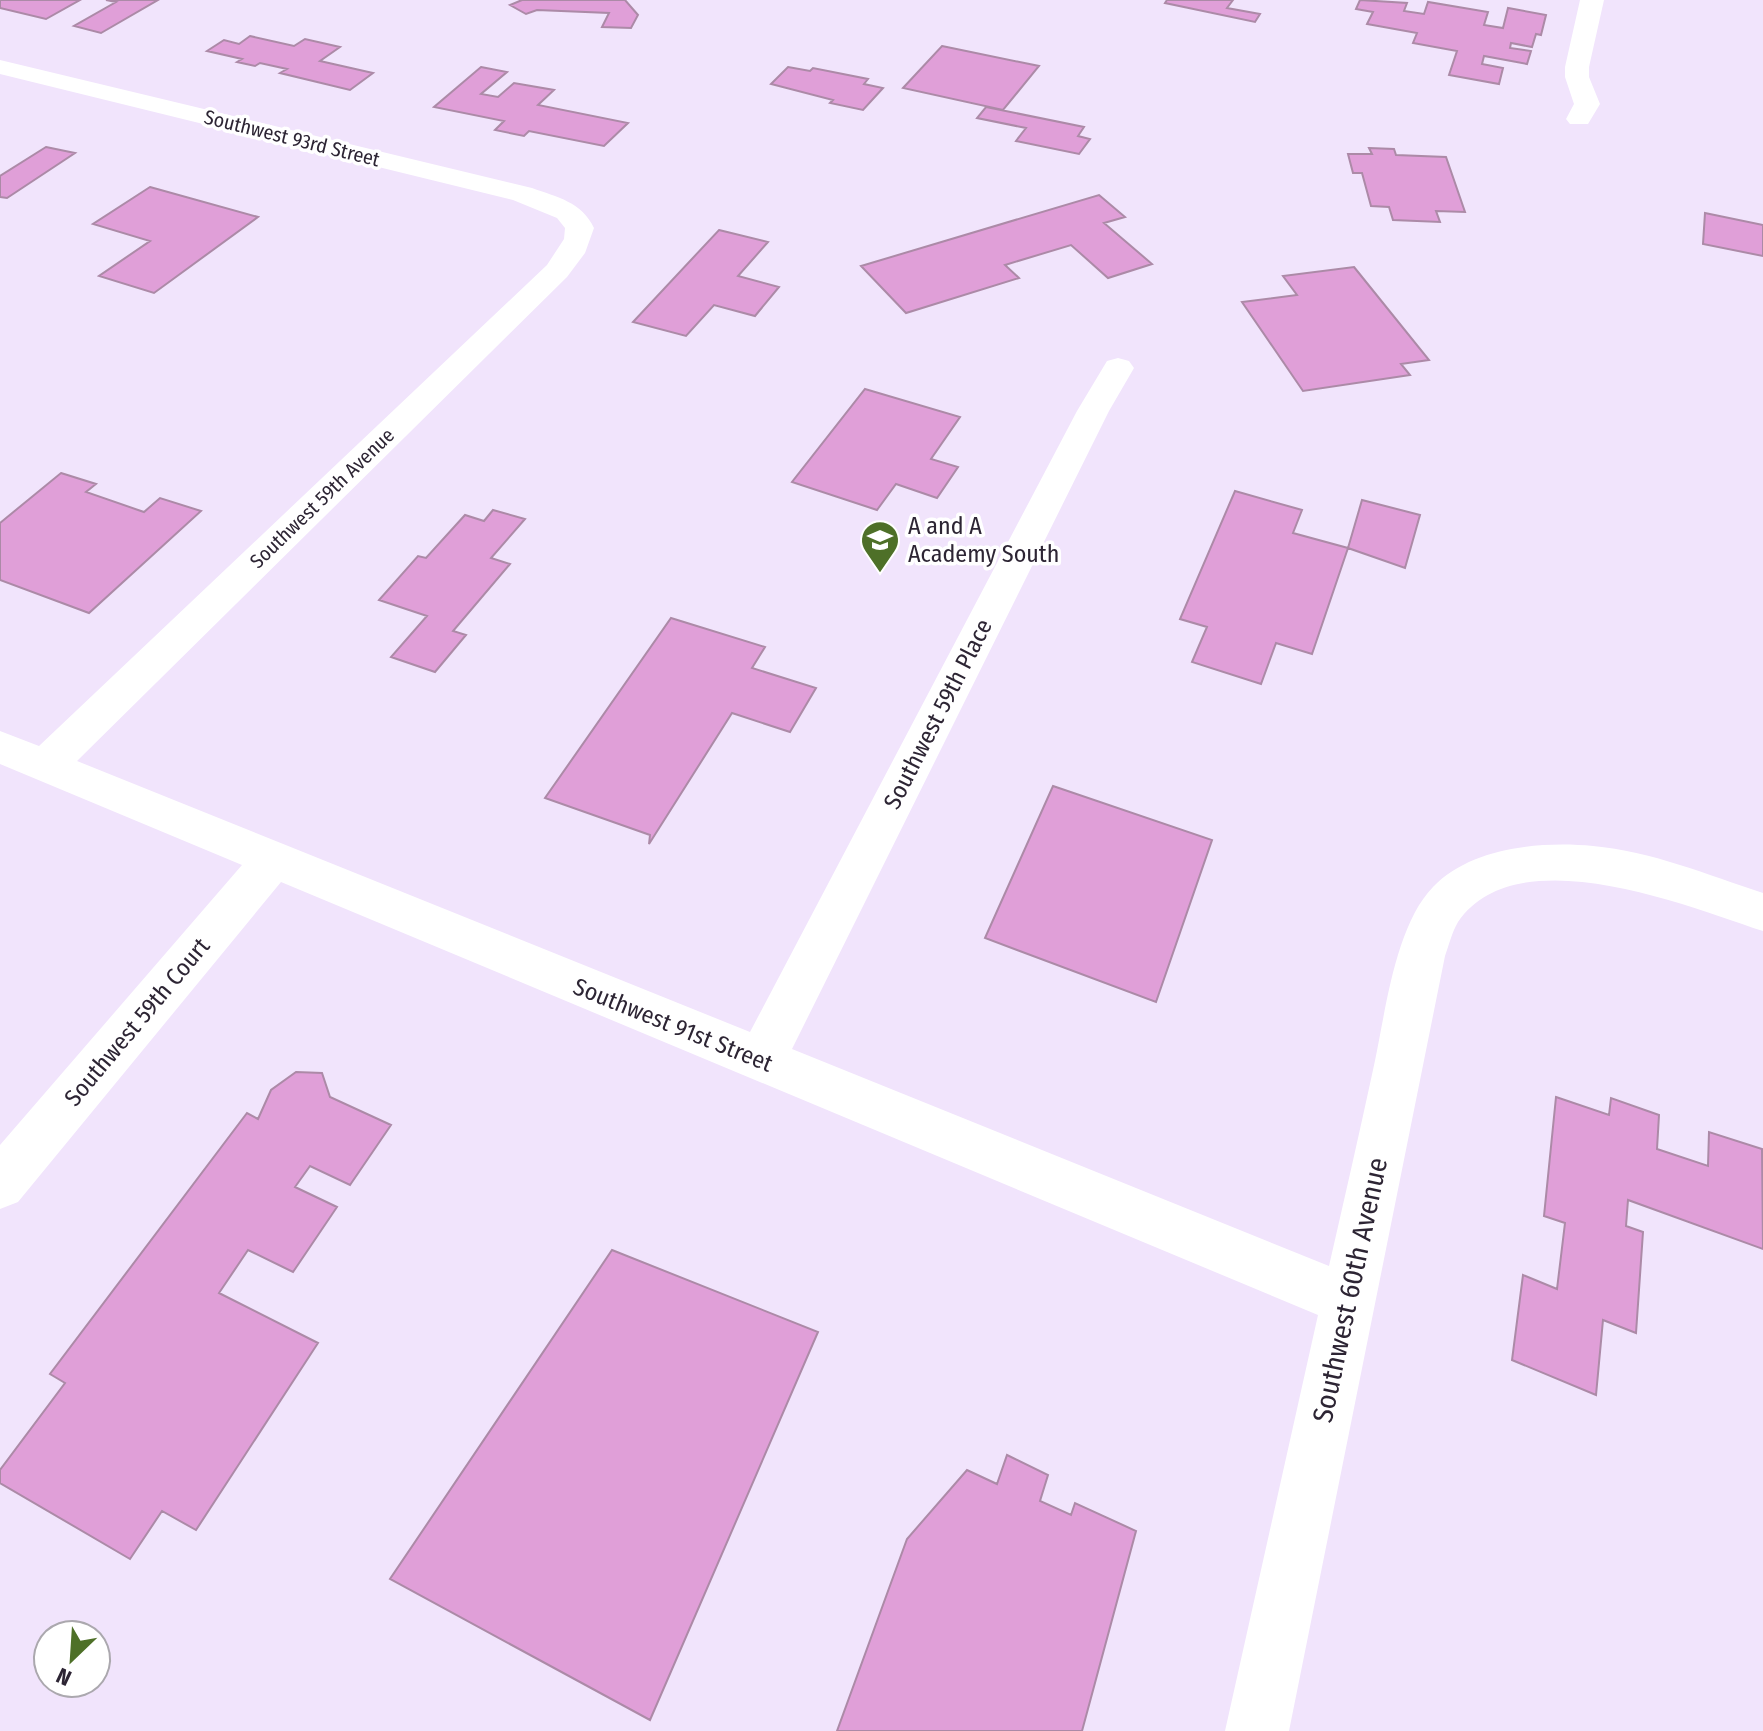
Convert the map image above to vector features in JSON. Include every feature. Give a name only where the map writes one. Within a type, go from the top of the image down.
[{"type":"street","points":[[1579,119],[1587,104],[1577,77],[1577,67],[1592,0]]},
{"type":"street","name":"Southwest 93rd Street","points":[[0,67],[522,194],[567,212],[578,222]]},
{"type":"street","name":"Southwest 59th Avenue","points":[[46,765],[557,271],[577,247],[581,233],[578,222]]},
{"type":"street","name":"Southwest 59th Place","points":[[761,1061],[1093,411],[1118,368]]},
{"type":"street","name":"Southwest 91st Street","points":[[0,747],[1347,1300]]},
{"type":"street","name":"Southwest 59th Court","points":[[0,1184],[273,860]]},
{"type":"street","name":"Southwest 60th Avenue","points":[[1257,1731],[1422,956],[1431,927],[1444,905],[1460,889],[1487,876],[1517,865],[1564,860],[1656,878],[1763,912]]},
{"type":"building","points":[[0,0],[80,0],[46,19],[0,8]]},
{"type":"building","points":[[106,0],[158,0],[101,33],[74,26],[116,2]]},
{"type":"building","points":[[522,0],[625,0],[638,15],[631,28],[602,27],[609,13],[537,10],[526,14],[510,5]]},
{"type":"building","points":[[1167,0],[1233,0],[1227,8],[1260,14],[1255,22],[1165,3]]},
{"type":"building","points":[[1360,0],[1407,3],[1404,11],[1424,14],[1428,2],[1488,12],[1484,25],[1503,28],[1508,8],[1546,15],[1541,35],[1536,34],[1532,47],[1511,43],[1510,48],[1531,51],[1527,64],[1484,56],[1482,64],[1503,68],[1499,84],[1449,75],[1457,51],[1413,43],[1417,33],[1367,24],[1373,12],[1356,9]]},
{"type":"building","points":[[250,36],[294,46],[305,39],[340,47],[320,61],[373,73],[350,90],[280,73],[287,69],[237,62],[242,59],[207,51],[224,40],[239,44]]},
{"type":"building","points":[[942,46],[1039,66],[1003,110],[903,88]]},
{"type":"building","points":[[481,67],[507,72],[481,94],[498,97],[514,83],[554,90],[538,105],[628,123],[604,146],[529,131],[524,136],[495,130],[504,121],[434,107]]},
{"type":"building","points":[[788,67],[810,71],[813,68],[868,79],[864,84],[883,88],[863,110],[830,103],[833,100],[771,84]]},
{"type":"building","points":[[986,107],[1084,127],[1078,136],[1090,139],[1079,154],[1016,141],[1026,128],[977,118]]},
{"type":"building","points":[[46,147],[75,153],[7,198],[0,197],[0,176]]},
{"type":"building","points":[[1369,148],[1394,149],[1396,155],[1446,157],[1465,212],[1436,211],[1440,222],[1393,220],[1389,207],[1371,206],[1362,173],[1353,173],[1348,154],[1372,154]]},
{"type":"building","points":[[150,187],[258,217],[154,293],[99,276],[150,241],[93,224]]},
{"type":"building","points":[[1099,195],[1125,217],[1104,223],[1152,264],[1108,278],[1071,245],[1005,265],[1019,278],[906,313],[861,266]]},
{"type":"building","points":[[1705,213],[1763,225],[1763,256],[1703,244]]},
{"type":"building","points":[[719,230],[768,242],[738,276],[779,287],[755,316],[714,305],[686,336],[633,322]]},
{"type":"building","points":[[1354,267],[1429,360],[1401,364],[1410,375],[1303,391],[1242,302],[1297,295],[1283,276]]},
{"type":"building","points":[[865,389],[960,417],[931,459],[958,467],[937,498],[896,484],[877,510],[792,482]]},
{"type":"building","points":[[61,473],[96,484],[86,492],[144,512],[160,498],[201,511],[89,613],[0,580],[0,523]]},
{"type":"building","points":[[1235,491],[1302,510],[1293,533],[1348,548],[1312,654],[1276,643],[1261,684],[1192,662],[1207,627],[1180,619]]},
{"type":"building","points":[[1362,500],[1420,515],[1405,568],[1348,548]]},
{"type":"building","points":[[493,510],[525,519],[491,558],[510,564],[453,631],[466,635],[435,672],[391,657],[427,616],[379,600],[418,556],[426,558],[465,515],[484,521]]},
{"type":"building","points":[[671,618],[765,647],[752,668],[816,688],[790,732],[732,713],[649,844],[650,835],[545,798]]},
{"type":"building","points":[[1053,786],[1212,840],[1156,1002],[985,938]]},
{"type":"building","points":[[296,1072],[322,1073],[330,1097],[391,1125],[350,1185],[310,1166],[295,1187],[337,1207],[293,1272],[248,1250],[219,1293],[318,1343],[196,1530],[162,1511],[130,1559],[0,1483],[0,1470],[65,1383],[50,1374],[247,1113],[258,1119],[271,1090]]},
{"type":"building","points":[[1556,1097],[1609,1115],[1611,1098],[1659,1115],[1657,1149],[1708,1166],[1709,1132],[1762,1149],[1763,1249],[1628,1200],[1626,1226],[1643,1232],[1636,1333],[1603,1320],[1596,1395],[1512,1360],[1523,1275],[1557,1289],[1565,1223],[1544,1216]]},
{"type":"building","points":[[612,1250],[818,1332],[650,1720],[390,1579]]},
{"type":"building","points":[[1007,1455],[1048,1475],[1040,1501],[1071,1515],[1075,1503],[1136,1531],[1082,1731],[837,1731],[907,1539],[967,1470],[997,1484]]},
{"type":"place","name":"A and A Academy South","points":[[880,574]]}]
